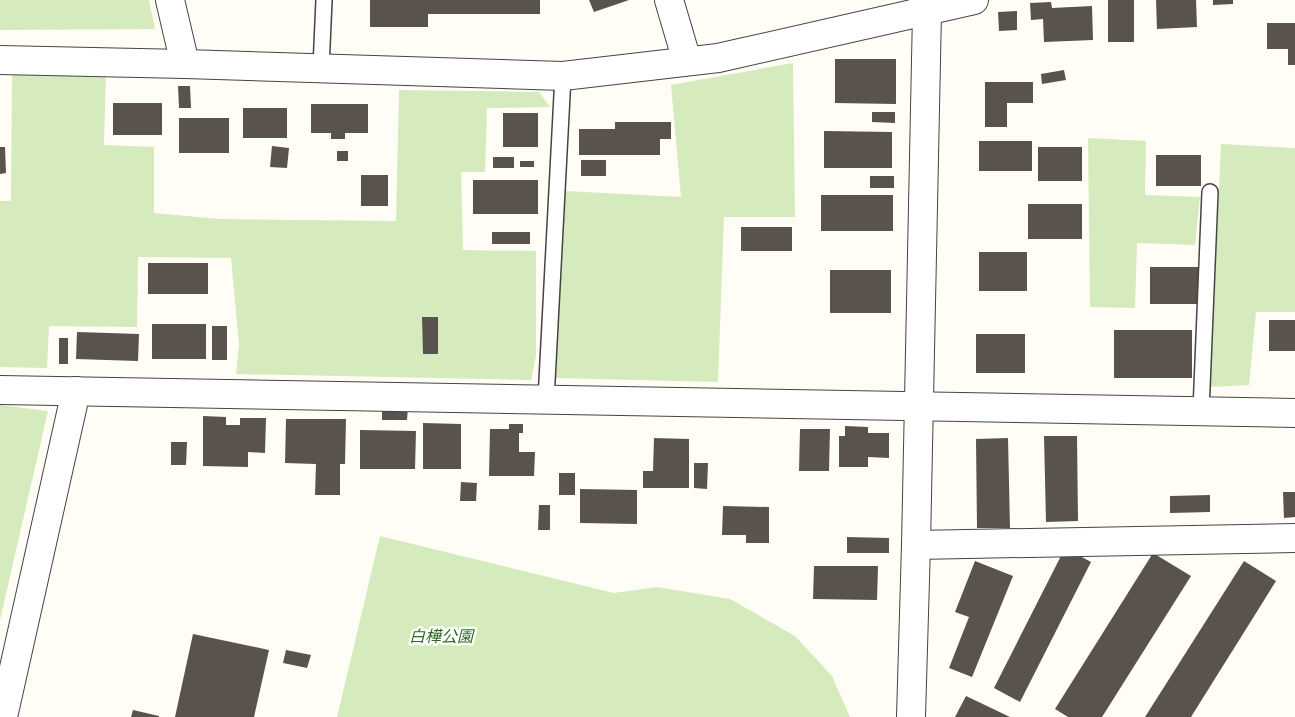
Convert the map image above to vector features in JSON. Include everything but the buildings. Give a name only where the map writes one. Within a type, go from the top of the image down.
[{"type":"street","points":[[170,0],[185,64]]},
{"type":"street","points":[[668,0],[687,61]]},
{"type":"street","points":[[0,60],[563,76],[718,58],[925,6],[974,0]]},
{"type":"street","points":[[911,717],[919,406],[925,6]]},
{"type":"street","points":[[0,390],[1295,413]]},
{"type":"street","points":[[3,717],[76,391]]},
{"type":"street","points":[[916,545],[1295,538]]},
{"type":"lane","points":[[321,68],[324,0]]},
{"type":"lane","points":[[546,400],[563,76]]},
{"type":"lane","points":[[1201,411],[1210,192]]},
{"type":"green space","points":[[0,0],[149,0],[155,29],[0,30]]},
{"type":"green space","points":[[793,63],[795,217],[724,217],[718,382],[555,378],[565,191],[681,197],[671,85]]},
{"type":"green space","points":[[106,73],[104,145],[154,147],[154,213],[219,219],[396,221],[399,90],[539,92],[550,107],[487,108],[485,172],[461,172],[463,250],[536,251],[536,356],[531,380],[236,374],[239,345],[231,258],[138,257],[137,327],[49,326],[47,368],[0,367],[0,201],[11,201],[12,74]]},
{"type":"green space","points":[[1088,138],[1146,141],[1145,195],[1200,197],[1195,245],[1137,243],[1135,308],[1090,307]]},
{"type":"green space","points":[[1221,144],[1295,148],[1295,312],[1256,312],[1249,385],[1210,387]]},
{"type":"green space","points":[[0,405],[48,411],[0,620]]},
{"type":"green space","name":"白樺公園","points":[[380,536],[614,593],[657,587],[730,599],[795,636],[832,676],[850,717],[337,717]]}]
